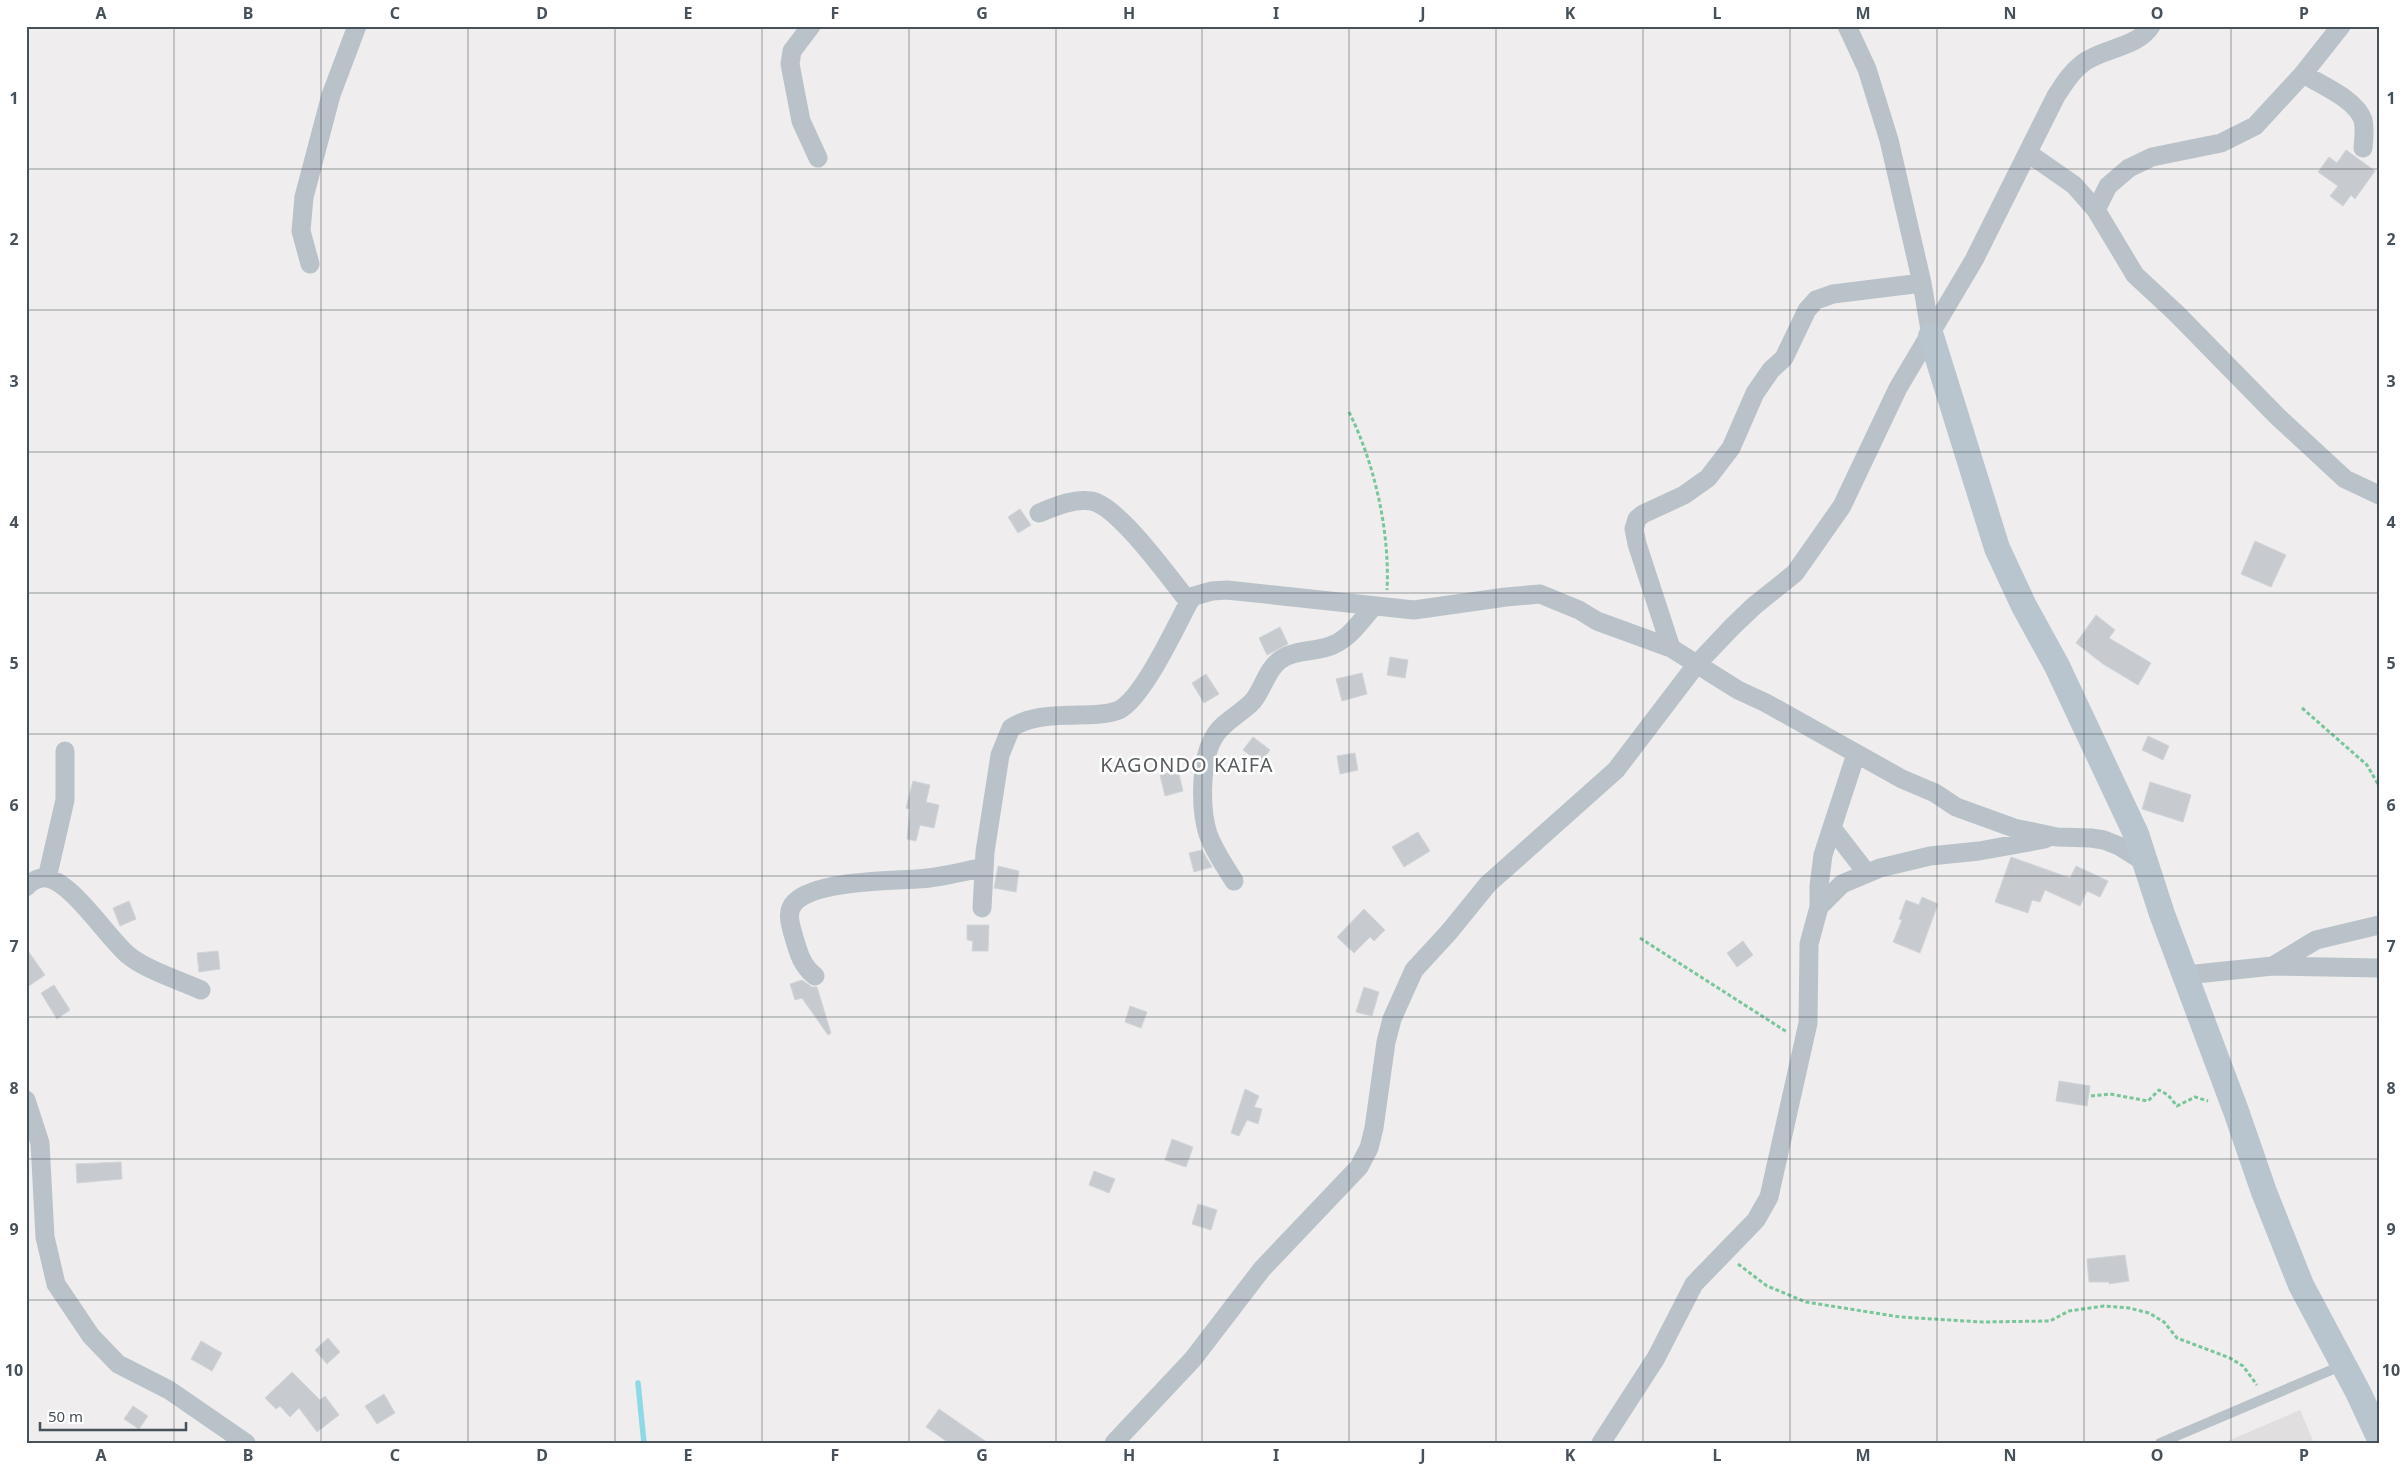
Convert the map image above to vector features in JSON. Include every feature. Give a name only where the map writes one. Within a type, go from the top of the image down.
[{"type":"street","points":[[310,264],[301,231],[304,197],[331,95],[357,26]]},
{"type":"street","points":[[811,26],[792,51],[790,64],[801,121],[818,158]]},
{"type":"street","points":[[1847,26],[1867,69],[1889,140],[1922,283],[1931,336],[1997,548],[2024,606],[2057,666],[2136,834],[2162,914],[2186,975],[2264,1192],[2301,1285],[2344,1364],[2379,1437]]},
{"type":"street","points":[[1114,1443],[1193,1359],[1262,1270],[1359,1167],[1369,1148],[1374,1128],[1386,1042],[1392,1019],[1414,970],[1449,932],[1488,884],[1616,770],[1696,665],[1754,606],[1796,573],[1842,506],[1898,388],[1931,336],[1974,260],[2056,96],[2068,78],[2084,62],[2144,36],[2151,26]]},
{"type":"street","points":[[2096,210],[2108,186],[2128,168],[2152,157],[2221,143],[2255,126],[2303,74],[2341,26]]},
{"type":"street","points":[[2303,74],[2339,95],[2358,110],[2364,126],[2364,148]]},
{"type":"street","points":[[2028,153],[2074,185],[2096,210],[2134,275],[2176,313],[2277,416],[2345,479],[2379,495]]},
{"type":"street","points":[[1671,648],[1637,544],[1634,529],[1637,519],[1643,514],[1684,495],[1708,478],[1731,448],[1755,393],[1771,370],[1784,358],[1807,310],[1816,300],[1833,294],[1922,283]]},
{"type":"street","points":[[1039,513],[1070,503],[1090,500],[1102,505],[1122,520],[1189,602]]},
{"type":"street","points":[[982,908],[984,867],[1000,755],[1011,728],[1030,719],[1105,713],[1119,710],[1131,701],[1149,675],[1194,596],[1212,591],[1227,590],[1379,608],[1414,610],[1506,596],[1540,594],[1579,610],[1597,621],[1671,648],[1696,665],[1902,779],[1935,793],[1956,807],[2014,828],[2056,837],[2104,840],[2119,846],[2146,864]]},
{"type":"street","points":[[1234,881],[1208,833],[1204,813],[1202,782],[1208,750],[1214,736],[1223,726],[1243,712],[1256,697],[1278,661],[1296,652],[1335,644],[1379,608]]},
{"type":"street","points":[[47,878],[64,800],[65,751]]},
{"type":"street","points":[[1601,1443],[1656,1358],[1694,1284],[1756,1220],[1769,1198],[1808,1023],[1807,972],[1809,944],[1820,907],[1819,886],[1822,863],[1856,754]]},
{"type":"street","points":[[1832,828],[1866,872]]},
{"type":"street","points":[[1820,907],[1842,884],[1866,872],[1930,856],[1979,851],[2056,837]]},
{"type":"street","points":[[815,976],[805,968],[799,956],[789,920],[790,911],[794,903],[802,896],[815,890],[865,882],[917,879],[984,867]]},
{"type":"street","points":[[26,887],[31,882],[47,878],[57,883],[79,901],[129,956],[201,990]]},
{"type":"street","points":[[2273,966],[2316,940],[2379,925]]},
{"type":"street","points":[[2186,975],[2273,966],[2379,968]]},
{"type":"street","points":[[26,1100],[40,1143],[45,1237],[56,1284],[91,1336],[118,1364],[169,1390],[246,1443]]},
{"type":"lane","points":[[2160,1443],[2344,1364]]},
{"type":"path","points":[[1349,412],[1357,429],[1380,508],[1388,559],[1379,608]]},
{"type":"path","points":[[2302,708],[2367,765],[2379,786]]},
{"type":"path","points":[[1640,938],[1654,945],[1765,1020],[1804,1040]]},
{"type":"path","points":[[2091,1096],[2110,1094],[2148,1101],[2160,1090],[2168,1095],[2178,1106],[2195,1097],[2236,1112]]},
{"type":"path","points":[[1723,1254],[1767,1286],[1806,1302],[1900,1317],[1982,1322],[2050,1321],[2069,1311],[2104,1306],[2129,1308],[2150,1313],[2164,1322],[2177,1338],[2230,1358],[2243,1366],[2268,1397]]},
{"type":"shaded area","points":[[2300,1410],[2314,1443],[2223,1443]]},
{"type":"building","points":[[2346,150],[2375,171],[2355,199],[2351,195],[2343,206],[2330,196],[2338,186],[2318,172],[2329,157],[2337,163]]},
{"type":"building","points":[[1020,509],[1031,525],[1018,533],[1008,517]]},
{"type":"building","points":[[2255,541],[2286,555],[2271,587],[2241,574]]},
{"type":"building","points":[[2096,615],[2115,630],[2109,638],[2151,663],[2138,685],[2103,664],[2076,643]]},
{"type":"building","points":[[1280,627],[1288,644],[1267,655],[1259,638]]},
{"type":"building","points":[[1390,657],[1408,660],[1405,678],[1387,675]]},
{"type":"building","points":[[1362,673],[1367,694],[1342,701],[1336,679]]},
{"type":"building","points":[[1206,674],[1219,694],[1204,703],[1192,683]]},
{"type":"building","points":[[2148,736],[2169,746],[2163,760],[2142,750]]},
{"type":"building","points":[[1253,737],[1270,750],[1260,763],[1243,750]]},
{"type":"building","points":[[1355,753],[1358,770],[1340,774],[1337,756]]},
{"type":"building","points":[[1178,770],[1183,791],[1165,796],[1160,775]]},
{"type":"building","points":[[913,781],[930,785],[926,802],[939,805],[934,828],[920,825],[916,841],[907,839],[910,809],[906,808]]},
{"type":"building","points":[[2150,782],[2191,795],[2183,822],[2142,809]]},
{"type":"building","points":[[1418,832],[1430,851],[1404,867],[1392,847]]},
{"type":"building","points":[[1202,850],[1212,867],[1194,872],[1189,853]]},
{"type":"building","points":[[2011,857],[2070,878],[2076,866],[2108,881],[2100,897],[2087,891],[2080,906],[2045,890],[2040,902],[2032,900],[2028,913],[1995,902]]},
{"type":"building","points":[[998,866],[1019,871],[1016,892],[994,888]]},
{"type":"building","points":[[1922,897],[1938,904],[1920,953],[1893,942],[1902,920],[1899,919],[1906,900],[1919,905]]},
{"type":"building","points":[[129,901],[136,919],[120,926],[113,908]]},
{"type":"building","points":[[1364,909],[1385,930],[1374,941],[1370,937],[1354,953],[1337,937]]},
{"type":"building","points":[[967,925],[989,925],[988,951],[972,951],[973,941],[967,940]]},
{"type":"building","points":[[1743,941],[1753,955],[1737,967],[1727,953]]},
{"type":"building","points":[[26,948],[45,975],[26,988]]},
{"type":"building","points":[[218,951],[220,969],[199,972],[197,953]]},
{"type":"building","points":[[802,980],[812,987],[817,987],[831,1033],[828,1035],[802,998],[795,1000],[790,984]]},
{"type":"building","points":[[54,985],[70,1010],[57,1019],[41,993]]},
{"type":"building","points":[[1364,987],[1379,992],[1372,1016],[1356,1012]]},
{"type":"building","points":[[1130,1006],[1147,1012],[1141,1028],[1125,1022]]},
{"type":"building","points":[[2059,1081],[2090,1086],[2087,1106],[2056,1101]]},
{"type":"building","points":[[1245,1089],[1259,1096],[1254,1107],[1262,1109],[1258,1124],[1247,1120],[1239,1136],[1231,1133]]},
{"type":"building","points":[[1172,1139],[1193,1147],[1186,1167],[1165,1160]]},
{"type":"building","points":[[121,1162],[122,1179],[77,1183],[76,1164]]},
{"type":"building","points":[[1094,1171],[1115,1179],[1109,1193],[1089,1185]]},
{"type":"building","points":[[1198,1204],[1217,1210],[1211,1230],[1192,1224]]},
{"type":"building","points":[[2125,1255],[2129,1281],[2109,1284],[2109,1282],[2089,1282],[2087,1259]]},
{"type":"building","points":[[328,1338],[340,1352],[327,1364],[315,1350]]},
{"type":"building","points":[[201,1341],[222,1353],[212,1371],[191,1359]]},
{"type":"building","points":[[292,1372],[320,1400],[325,1396],[339,1415],[317,1432],[299,1408],[290,1417],[280,1406],[276,1409],[265,1398]]},
{"type":"building","points":[[384,1394],[395,1413],[377,1424],[365,1406]]},
{"type":"building","points":[[133,1406],[148,1416],[139,1429],[124,1419]]},
{"type":"building","points":[[939,1409],[988,1443],[949,1443],[926,1427]]},
{"type":"waterway","points":[[638,1383],[644,1443]]},
{"type":"district","name":"KAGONDO KAIFA","points":[[1187,765]]}]
